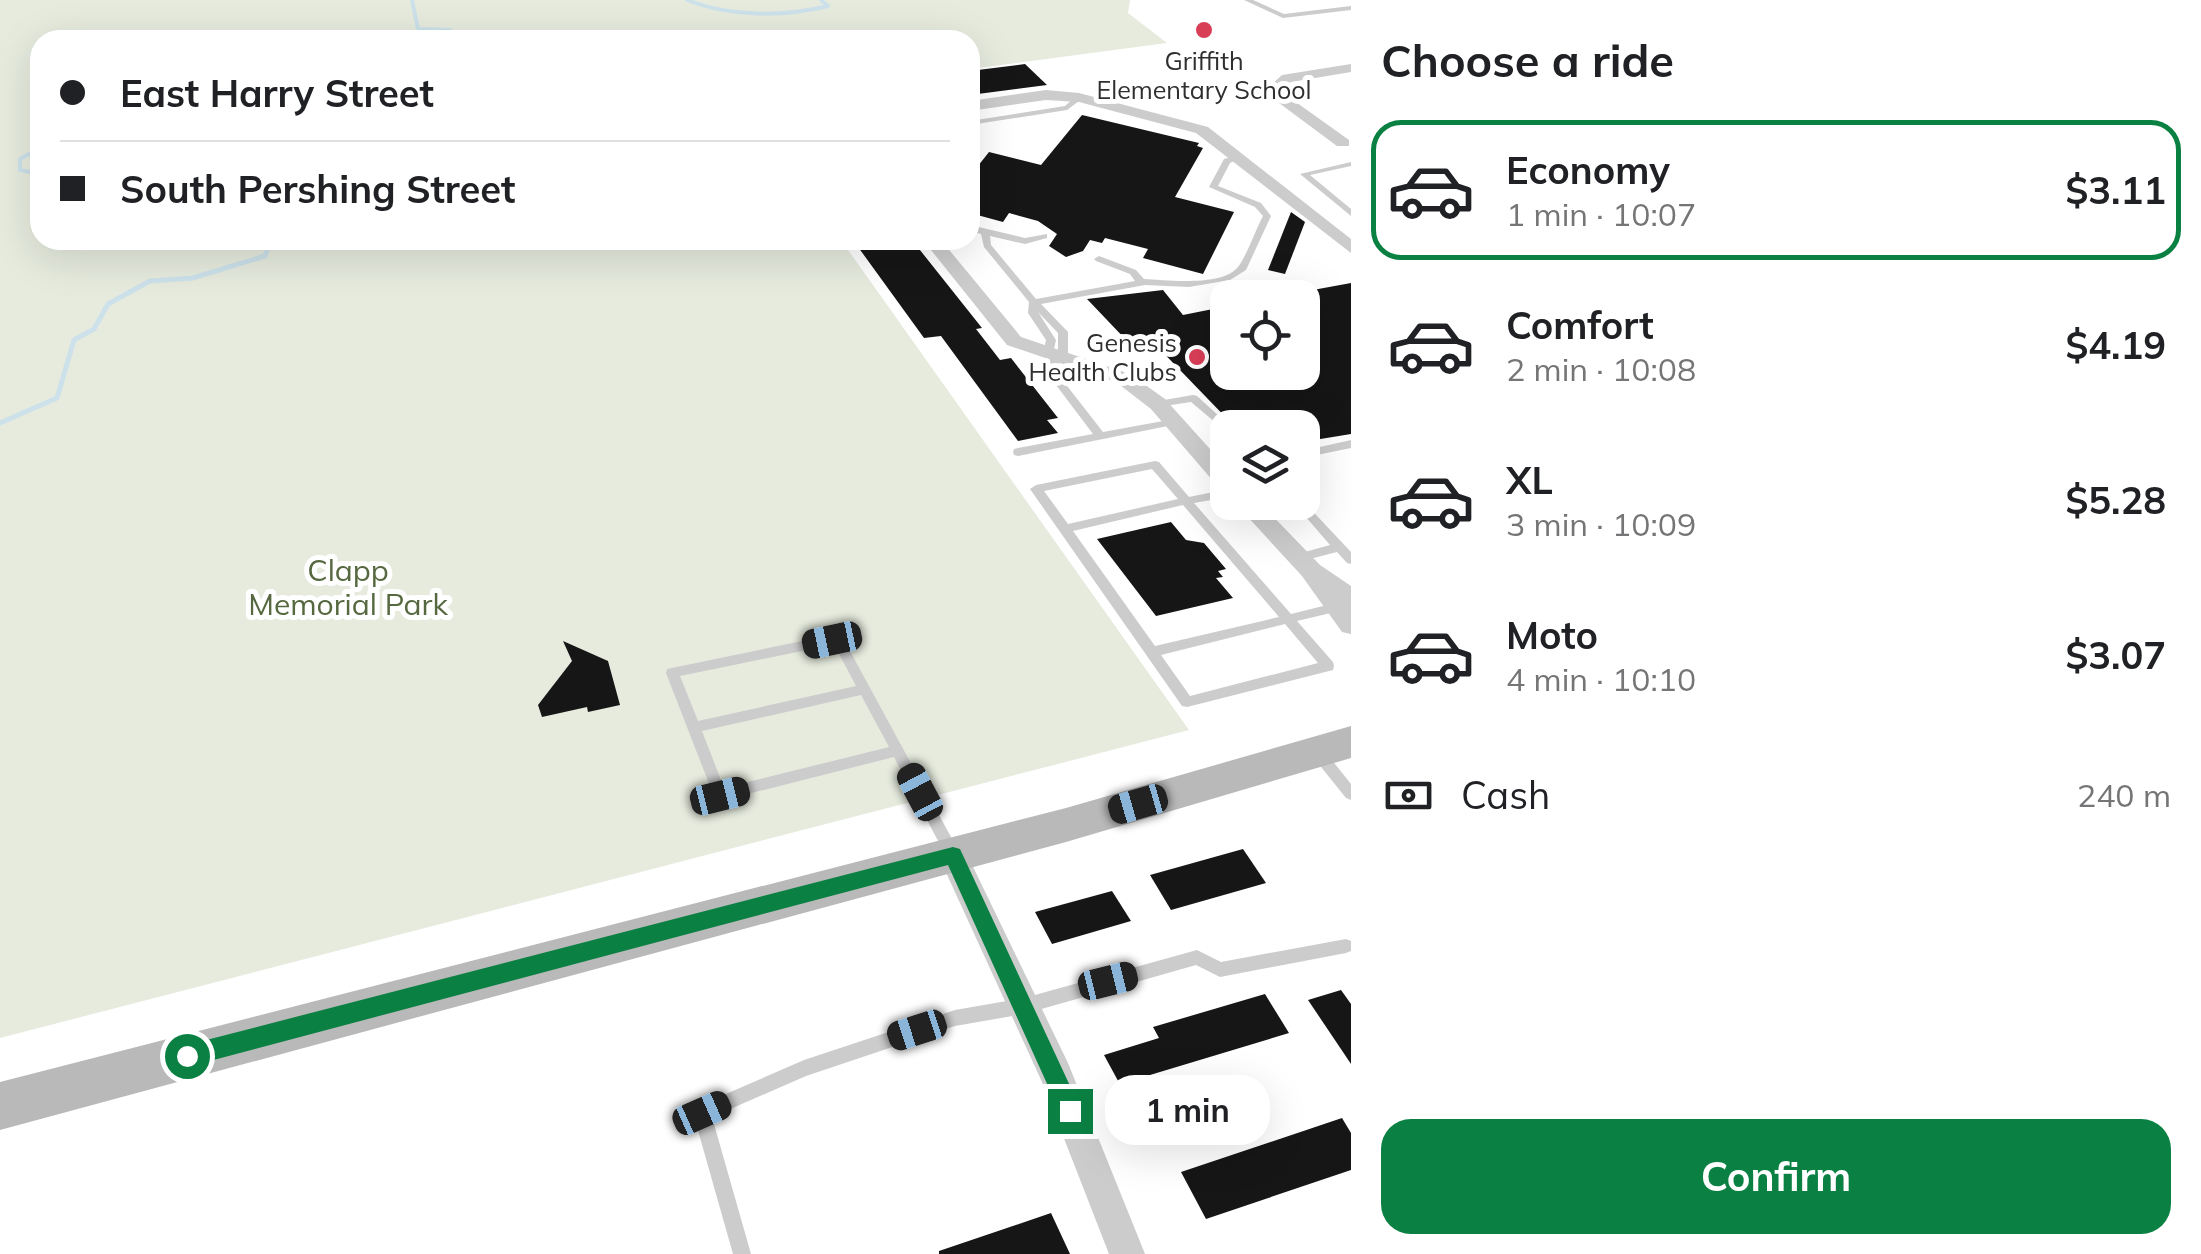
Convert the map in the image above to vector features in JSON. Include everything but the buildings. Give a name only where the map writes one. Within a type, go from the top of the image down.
[{"type":"main road","points":[[0,1106],[953,855],[1334,747]]},
{"type":"street","points":[[1344,144],[1278,97],[1277,86],[1351,68]]},
{"type":"street","points":[[980,105],[1046,95],[1078,98],[1202,130],[1351,248]]},
{"type":"street","points":[[940,250],[1014,341],[1122,378],[1158,404],[1210,461]]},
{"type":"street","points":[[1262,520],[1346,610]]},
{"type":"street","points":[[953,855],[1024,1006],[1127,1254]]},
{"type":"lane","points":[[1247,0],[1284,16],[1351,8]]},
{"type":"lane","points":[[980,121],[1068,108],[1078,98]]},
{"type":"lane","points":[[1034,302],[1142,283],[1199,283],[1242,270],[1266,212],[1251,201],[1212,187],[1227,160],[1240,157]]},
{"type":"lane","points":[[1350,165],[1304,174],[1351,212]]},
{"type":"lane","points":[[980,231],[1025,241],[1044,236]]},
{"type":"lane","points":[[984,232],[987,245],[1064,332],[1052,373],[1100,436]]},
{"type":"lane","points":[[1099,260],[1132,272],[1142,283]]},
{"type":"lane","points":[[1158,404],[1193,398],[1210,414]]},
{"type":"lane","points":[[1018,452],[1174,422]]},
{"type":"lane","points":[[1320,450],[1351,444]]},
{"type":"lane","points":[[1155,464],[1186,501],[1328,666],[1187,702],[1036,489],[1155,464]]},
{"type":"lane","points":[[1066,529],[1210,496]]},
{"type":"lane","points":[[1314,520],[1351,560]]},
{"type":"lane","points":[[1305,565],[1339,547]]},
{"type":"lane","points":[[1152,652],[1288,619],[1346,610]]},
{"type":"lane","points":[[898,751],[720,796],[672,673],[835,640],[865,690],[898,751],[953,855]]},
{"type":"lane","points":[[693,728],[865,690]]},
{"type":"lane","points":[[1334,747],[1351,794]]},
{"type":"lane","points":[[742,1254],[702,1113],[804,1068],[955,1018],[1024,1006],[1197,957],[1220,970],[1346,946]]},
{"type":"green space","name":"Clapp Memorial Park","points":[[0,0],[1130,0],[1128,13],[1167,43],[980,68],[980,30],[30,30],[30,250],[848,250],[1189,730],[0,1038]]},
{"type":"waterway","points":[[412,0],[418,29],[450,30]]},
{"type":"waterway","points":[[687,0],[721,10],[757,13],[828,6],[821,0]]},
{"type":"waterway","points":[[30,154],[20,159],[20,170],[30,172]]},
{"type":"waterway","points":[[0,423],[57,398],[74,340],[94,329],[108,304],[150,281],[193,278],[265,256],[267,250]]},
{"type":"place","name":"Griffith Elementary School","points":[[1204,30]]},
{"type":"place","name":"Genesis Health Clubs","points":[[1197,357]]},
{"type":"route","points":[[187,1056],[953,855],[1070,1111]]}]
